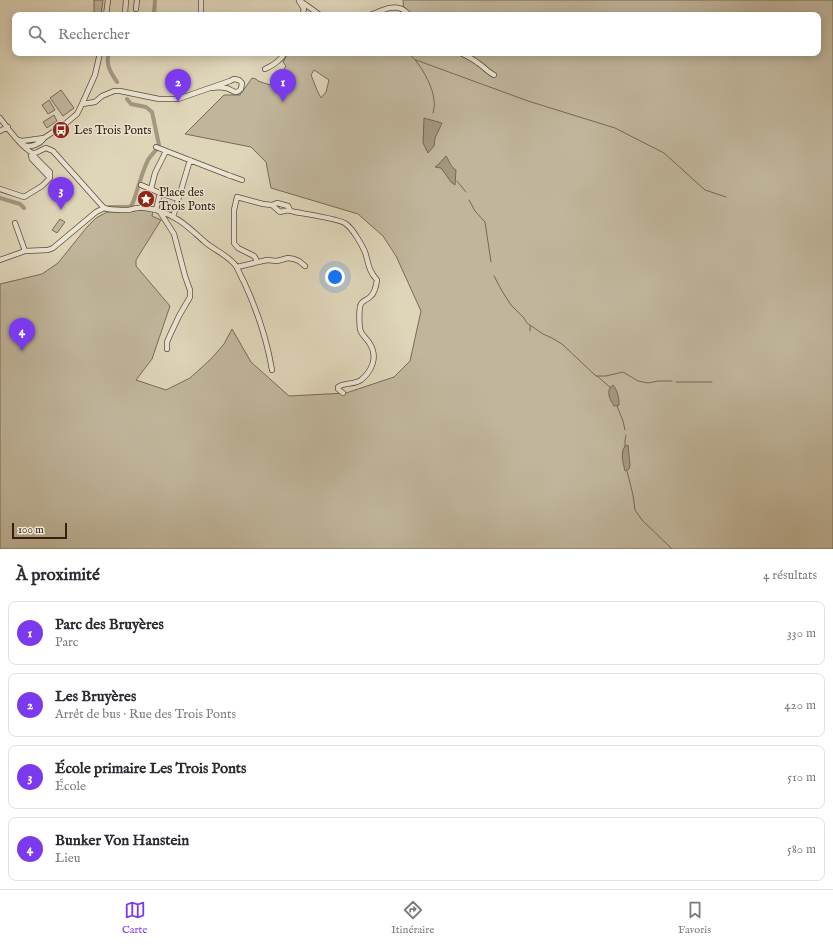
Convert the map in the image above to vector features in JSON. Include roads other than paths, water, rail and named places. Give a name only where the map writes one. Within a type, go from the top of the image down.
[{"type":"street","points":[[105,0],[105,12]]},
{"type":"street","points":[[106,12],[108,0]]},
{"type":"street","points":[[125,12],[126,0]]},
{"type":"street","points":[[136,9],[137,0]]},
{"type":"street","points":[[201,0],[201,12]]},
{"type":"street","points":[[299,0],[304,9],[303,12]]},
{"type":"street","points":[[299,0],[316,12]]},
{"type":"street","points":[[378,12],[395,7],[406,12]]},
{"type":"street","points":[[24,145],[34,145],[41,142],[44,138],[77,114],[94,75],[99,56]]},
{"type":"street","points":[[265,69],[275,64],[283,56]]},
{"type":"street","points":[[467,56],[478,62],[488,72],[494,75]]},
{"type":"street","points":[[82,104],[95,102],[102,96],[114,91],[125,91],[158,99],[171,99],[180,98],[212,88],[234,79],[239,80],[242,84],[242,87],[236,92],[229,88],[212,88]]},
{"type":"street","points":[[229,88],[230,81]]},
{"type":"street","points":[[85,98],[95,102]]},
{"type":"street","points":[[0,118],[18,140],[50,172],[50,178],[42,186],[24,198],[0,189]]},
{"type":"street","points":[[0,131],[8,127]]},
{"type":"street","points":[[18,140],[22,141],[44,138]]},
{"type":"street","points":[[32,154],[46,148],[53,151],[104,208],[108,210],[130,210],[138,208],[158,211],[174,217],[187,226],[212,248],[225,256],[236,266],[250,296],[270,355],[272,370]]},
{"type":"street","points":[[158,148],[228,176],[242,180]]},
{"type":"street","points":[[151,189],[155,173],[166,151]]},
{"type":"street","points":[[174,217],[190,160]]},
{"type":"street","points":[[141,185],[178,199]]},
{"type":"street","points":[[160,193],[158,211],[174,234],[190,290],[190,297],[167,342],[167,349]]},
{"type":"street","points":[[256,262],[254,256],[238,248],[234,243],[235,201],[237,197],[263,204],[272,205],[277,203],[288,206],[290,210]]},
{"type":"street","points":[[272,205],[280,212],[290,210],[346,223],[362,246],[369,268],[377,280],[373,294],[369,298],[365,299],[360,307],[361,333],[371,346],[373,362],[372,367],[361,380],[355,383],[340,385],[338,389],[343,393]]},
{"type":"street","points":[[0,260],[25,251],[48,250],[53,248],[85,220],[104,208]]},
{"type":"street","points":[[14,223],[25,251]]},
{"type":"street","points":[[236,266],[267,260],[277,261],[288,258],[299,261],[305,266]]},
{"type":"waterway","points":[[154,12],[155,0]]},
{"type":"waterway","points":[[108,56],[108,65],[117,82]]},
{"type":"waterway","points":[[411,56],[422,70],[432,90],[434,102],[433,113]]},
{"type":"waterway","points":[[416,60],[528,101],[615,128],[664,153],[705,190],[726,197]]},
{"type":"waterway","points":[[109,207],[129,207],[132,205],[149,158],[159,145],[152,112],[146,107],[131,104],[127,99]]},
{"type":"waterway","points":[[457,181],[466,192]]},
{"type":"waterway","points":[[0,198],[20,204],[24,208]]},
{"type":"waterway","points":[[469,200],[475,211],[485,222],[491,262]]},
{"type":"waterway","points":[[494,276],[511,305],[527,323],[543,334],[562,344],[596,376],[606,376],[623,372],[638,381],[648,383],[672,381]]},
{"type":"waterway","points":[[530,326],[530,331]]},
{"type":"waterway","points":[[597,376],[611,388]]},
{"type":"waterway","points":[[676,382],[712,382]]},
{"type":"waterway","points":[[617,406],[625,430]]},
{"type":"waterway","points":[[625,446],[626,435]]},
{"type":"waterway","points":[[627,471],[635,510],[642,520],[672,549]]},
{"type":"place","name":"Les Bruyères","points":[[178,102]]},
{"type":"place","name":"Parc des Bruyères","points":[[283,102]]},
{"type":"place","name":"Les Trois Ponts","points":[[61,130]]},
{"type":"place","name":"Place des Trois Ponts","points":[[146,199]]},
{"type":"place","name":"École primaire Les Trois Ponts","points":[[61,210]]},
{"type":"place","name":"Bunker Von Hanstein","points":[[22,351]]}]
